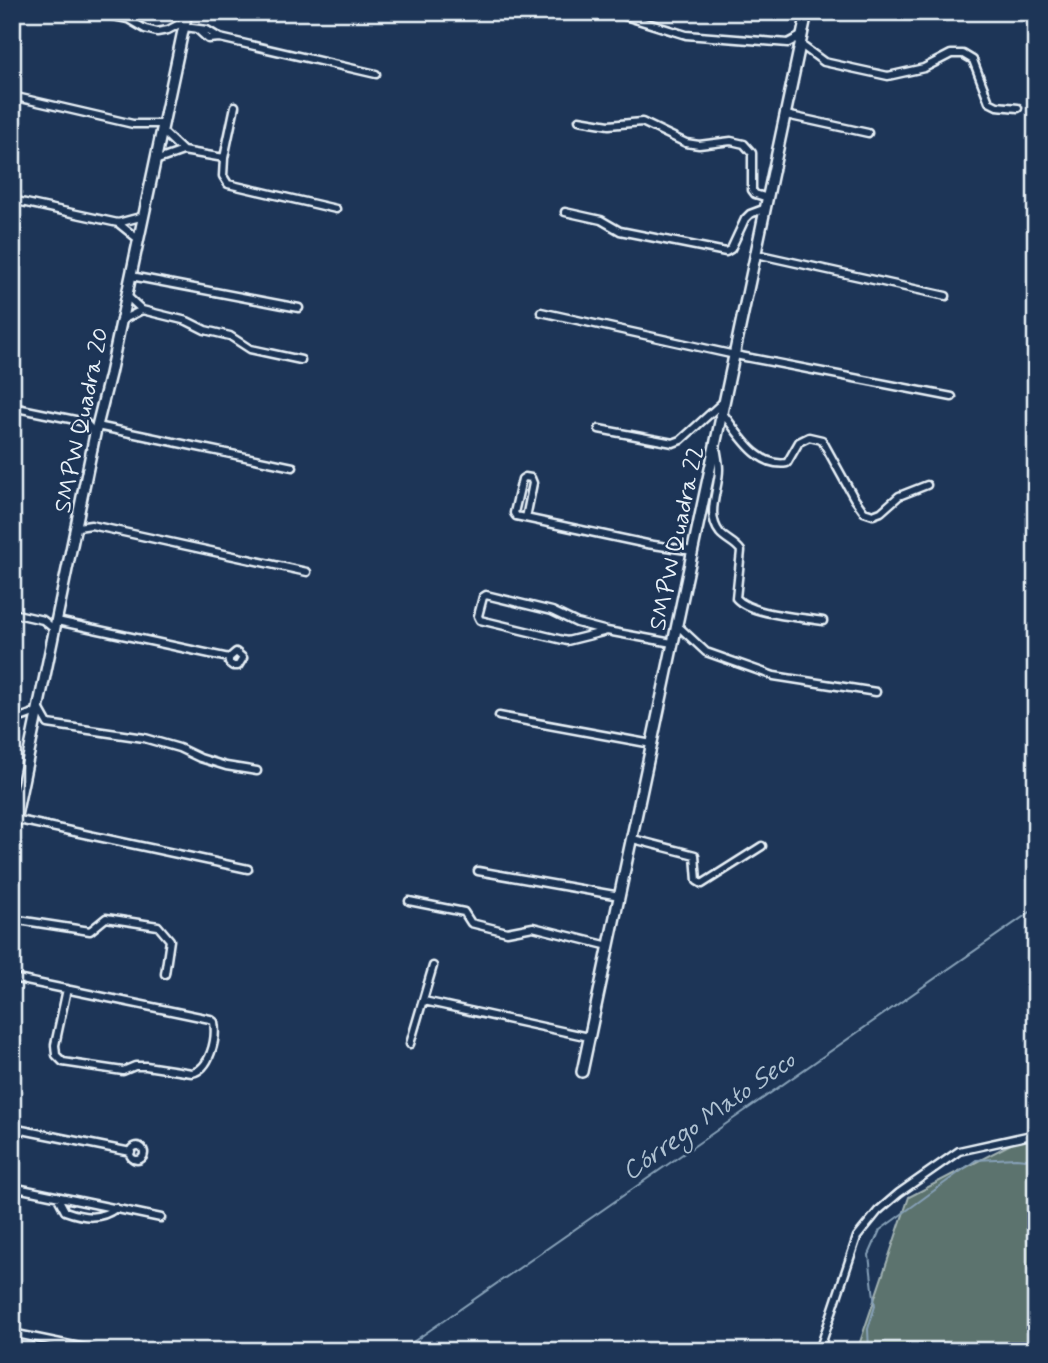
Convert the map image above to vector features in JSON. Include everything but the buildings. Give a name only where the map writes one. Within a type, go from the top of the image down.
[{"type":"street","points":[[95,12],[128,19],[145,29],[157,32],[168,30],[186,20],[197,29],[220,38],[376,74]]},
{"type":"street","points":[[612,12],[686,35],[788,44],[803,35]]},
{"type":"street","name":"SMPW Quadra 22","points":[[582,1072],[807,12]]},
{"type":"street","name":"SMPW Quadra 20","points":[[12,835],[96,430],[186,20]]},
{"type":"street","points":[[800,45],[824,62],[888,76],[924,68],[951,54],[963,54],[973,60],[989,102],[997,106],[1018,108]]},
{"type":"street","points":[[12,96],[133,124],[162,127],[183,151]]},
{"type":"street","points":[[235,106],[223,176],[228,184],[336,209]]},
{"type":"street","points":[[786,115],[868,133]]},
{"type":"street","points":[[565,212],[601,220],[620,231],[726,252],[731,249],[747,216],[767,203],[752,190],[752,153],[744,144],[731,141],[699,145],[686,143],[642,122],[609,125],[579,120]]},
{"type":"street","points":[[155,161],[183,151],[225,158]]},
{"type":"street","points":[[12,200],[118,223],[139,240]]},
{"type":"street","points":[[118,223],[144,216]]},
{"type":"street","points":[[756,254],[946,296]]},
{"type":"street","points":[[131,276],[299,308]]},
{"type":"street","points":[[127,296],[142,310],[187,321],[205,330],[230,336],[250,349],[301,360]]},
{"type":"street","points":[[122,320],[142,310]]},
{"type":"street","points":[[541,312],[735,355],[952,397]]},
{"type":"street","points":[[599,429],[673,443],[681,440],[722,406],[751,448],[766,462],[787,463],[799,442],[809,437],[822,440],[864,512],[873,515],[881,512],[898,496],[928,485]]},
{"type":"street","points":[[12,407],[85,422],[96,430],[293,467]]},
{"type":"street","points":[[85,422],[101,410]]},
{"type":"street","points":[[716,445],[720,470],[713,506],[715,521],[720,533],[741,551],[736,598],[739,602],[761,611],[823,621]]},
{"type":"street","points":[[526,518],[533,483],[531,478],[525,477],[522,479],[516,505],[516,516],[647,544],[692,551]]},
{"type":"street","points":[[516,505],[528,508]]},
{"type":"street","points":[[80,514],[91,525]]},
{"type":"street","points":[[78,527],[91,525],[307,572]]},
{"type":"street","points":[[607,631],[567,641],[480,620],[478,616],[486,595],[552,611],[577,623],[607,631],[672,643]]},
{"type":"street","points":[[12,613],[229,658]]},
{"type":"street","points":[[43,620],[57,622]]},
{"type":"street","points":[[677,625],[706,652],[774,676],[876,692]]},
{"type":"street","points":[[12,715],[23,717],[39,709],[48,723]]},
{"type":"street","points":[[499,716],[652,744]]},
{"type":"street","points":[[23,717],[34,730],[48,723],[144,738],[226,766],[257,772]]},
{"type":"street","points":[[14,819],[248,869]]},
{"type":"street","points":[[633,839],[695,856],[697,881],[702,884],[762,846]]},
{"type":"street","points":[[478,871],[620,896]]},
{"type":"street","points":[[409,901],[464,912],[471,923],[507,932],[533,927],[609,946]]},
{"type":"street","points":[[12,919],[90,931],[106,918],[158,926],[170,940],[165,974]]},
{"type":"street","points":[[410,1044],[433,966]]},
{"type":"street","points":[[12,978],[67,989],[210,1019],[214,1022],[215,1029],[206,1064],[199,1071],[192,1073],[141,1065],[123,1071],[62,1062],[55,1055],[55,1045],[67,989]]},
{"type":"street","points":[[424,1000],[589,1037]]},
{"type":"street","points":[[12,1128],[131,1152]]},
{"type":"street","points":[[819,1351],[856,1237],[878,1211],[959,1151],[1036,1134]]},
{"type":"street","points":[[12,1187],[161,1218]]},
{"type":"street","points":[[57,1196],[65,1211],[83,1215],[102,1217],[116,1208]]},
{"type":"street","points":[[12,1334],[99,1351]]},
{"type":"green space","points":[[1036,1131],[1036,1351],[857,1351],[909,1197]]},
{"type":"waterway","name":"Córrego Mato Seco","points":[[400,1351],[1036,908]]},
{"type":"waterway","points":[[869,1351],[868,1329],[875,1306],[869,1255],[880,1230],[976,1160],[1036,1160]]}]
